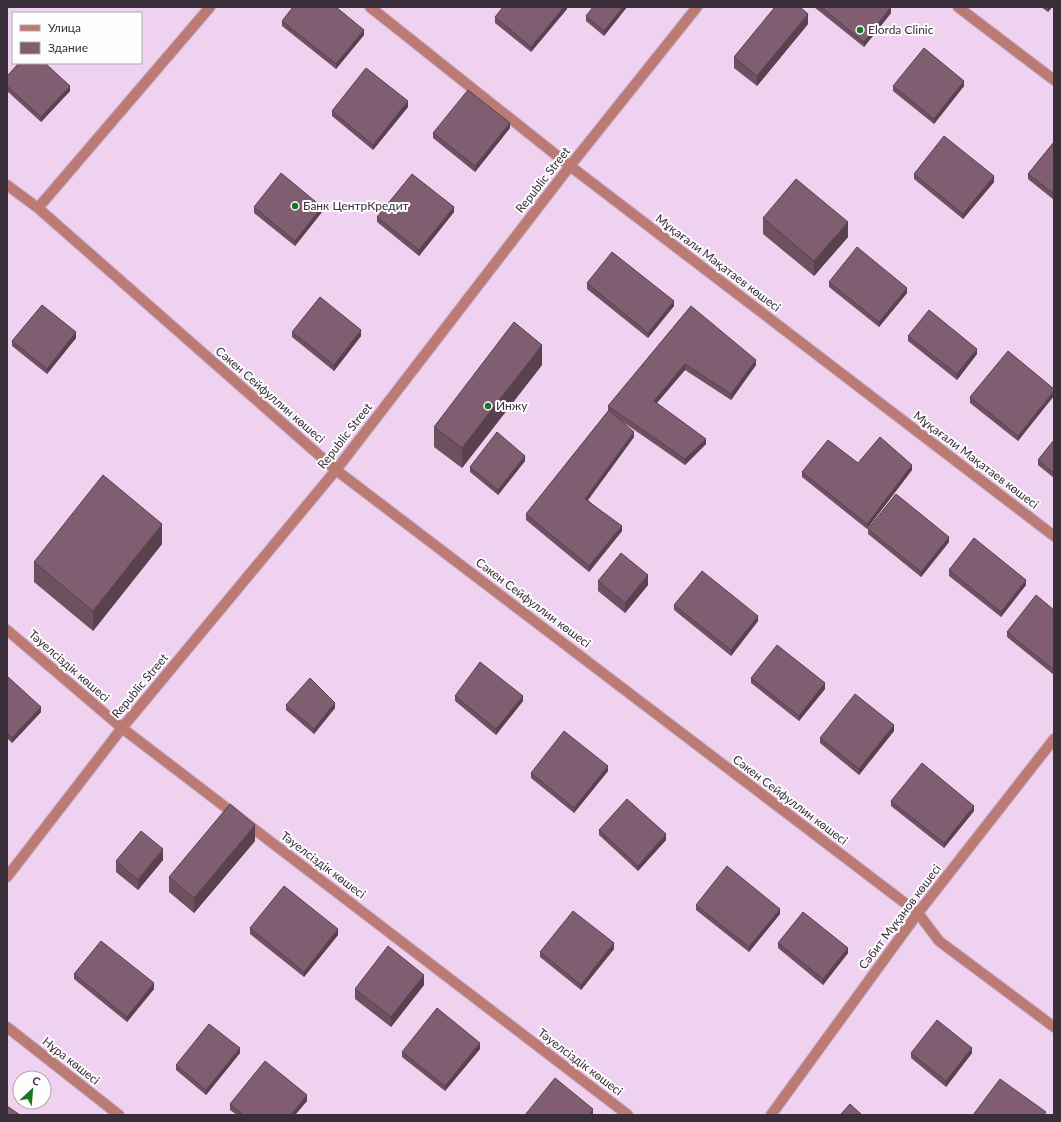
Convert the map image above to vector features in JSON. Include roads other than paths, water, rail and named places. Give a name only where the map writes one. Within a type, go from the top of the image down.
[{"type":"street","points":[[38,208],[210,7]]},
{"type":"street","name":"Мұқағали Мақатаев көшесі","points":[[370,7],[570,166],[1054,536]]},
{"type":"street","name":"Republic Street","points":[[7,876],[122,728],[336,470],[570,166],[697,7]]},
{"type":"street","points":[[958,7],[1054,80]]},
{"type":"street","name":"Сәкен Сейфуллин көшесі","points":[[7,185],[38,208],[336,470],[918,914],[939,940],[1054,1027]]},
{"type":"street","name":"Тәуелсіздік көшесі","points":[[7,630],[122,728],[628,1115]]},
{"type":"street","name":"Сәбит Мұқанов көшесі","points":[[771,1115],[918,914],[1054,739]]},
{"type":"street","name":"Нұра көшесі","points":[[7,1027],[119,1115]]},
{"type":"place","name":"Elorda Clinic","points":[[860,30]]},
{"type":"place","name":"Банк ЦентрКредит","points":[[295,206]]},
{"type":"place","name":"Инжу","points":[[488,406]]}]
